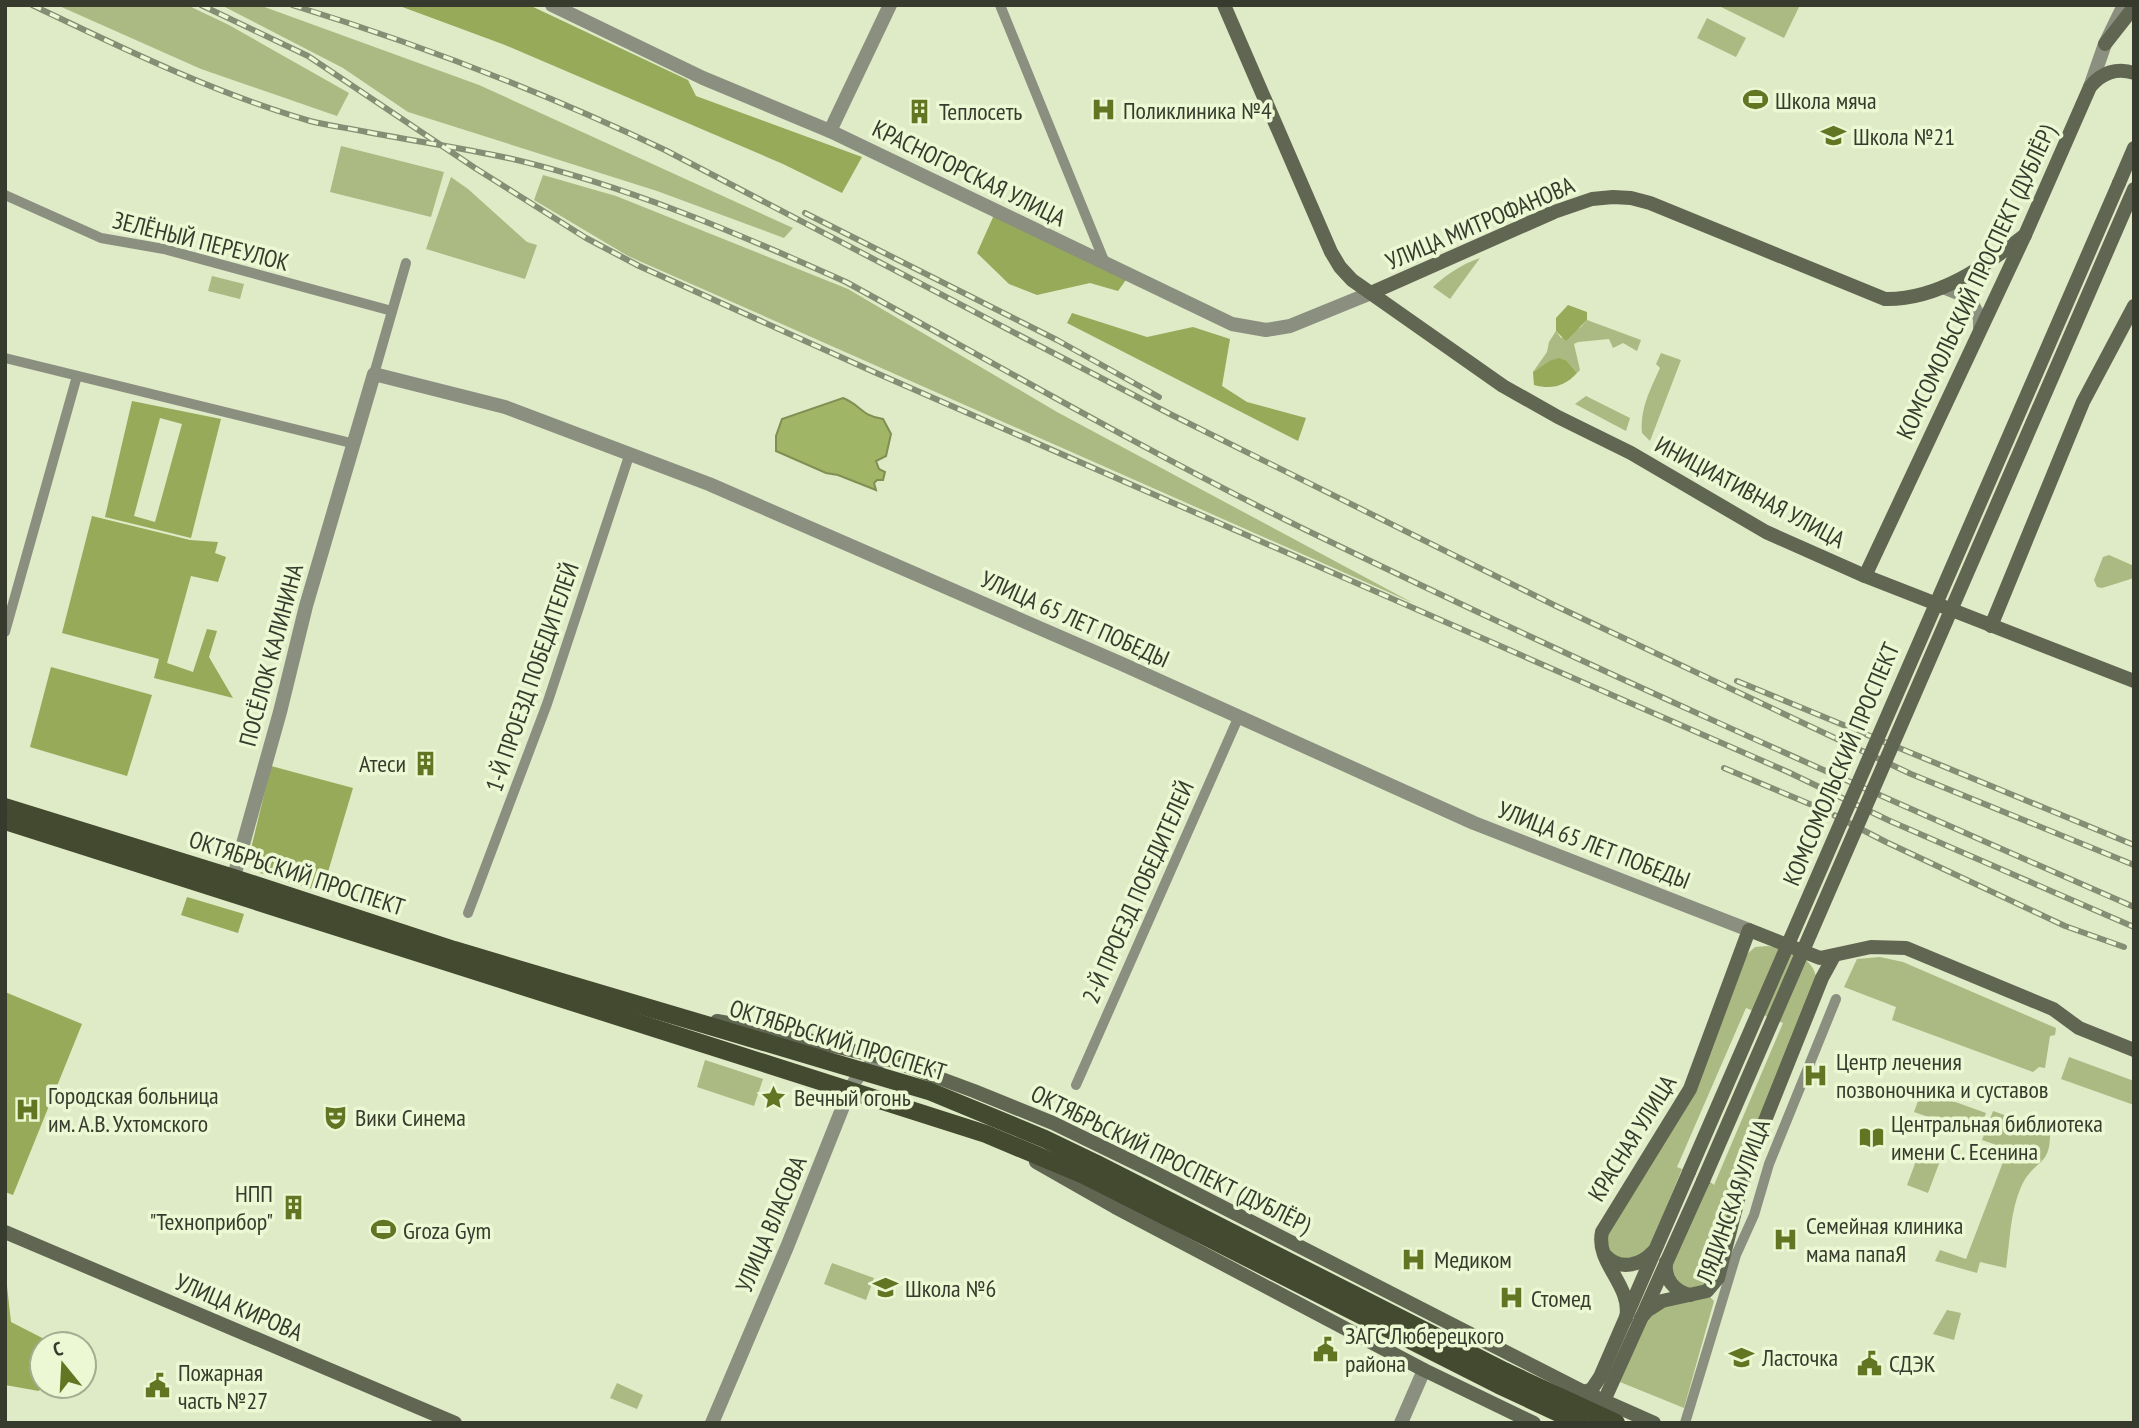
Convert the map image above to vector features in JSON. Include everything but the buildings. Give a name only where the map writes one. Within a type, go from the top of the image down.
[{"type":"main road","name":"УЛИЦА МИТРОФАНОВА","points":[[1224,5],[1331,252],[1339,267],[1371,293],[1555,212],[1592,199],[1613,197],[1650,203],[1873,296],[1895,299],[1942,287],[1986,265],[2025,235]]},
{"type":"main road","points":[[2105,44],[2134,7]]},
{"type":"main road","points":[[2090,87],[2109,72],[2120,70],[2134,73]]},
{"type":"main road","name":"КОМСОМОЛЬСКИЙ ПРОСПЕКТ (ДУБЛЁР)","points":[[1865,576],[2025,235],[2090,87]]},
{"type":"main road","name":"КОМСОМОЛЬСКИЙ ПРОСПЕКТ","points":[[1584,1392],[1592,1389],[1600,1377],[2134,148]]},
{"type":"main road","name":"КОМСОМОЛЬСКИЙ ПРОСПЕКТ","points":[[1594,1423],[1703,1181],[2134,189]]},
{"type":"main road","name":"ИНИЦИАТИВНАЯ УЛИЦА","points":[[1371,293],[1456,354],[1542,409],[1631,453],[1766,532],[1865,576],[2134,681]]},
{"type":"main road","points":[[1991,626],[2083,402],[2134,306]]},
{"type":"main road","name":"ОКТЯБРЬСКИЙ ПРОСПЕКТ","points":[[5,807],[232,885],[986,1134],[1084,1175],[1502,1378],[1616,1423]]},
{"type":"main road","name":"ОКТЯБРЬСКИЙ ПРОСПЕКТ","points":[[5,821],[232,885],[929,1091],[1045,1139],[1502,1378],[1580,1423]]},
{"type":"main road","points":[[1749,930],[1817,957],[1834,956],[1871,947],[1906,948],[2053,1009],[2079,1028],[2134,1050]]},
{"type":"main road","name":"КРАСНАЯ УЛИЦА","points":[[1603,1251],[1601,1237],[1609,1217],[1672,1122],[1690,1089],[1749,930]]},
{"type":"main road","name":"ЛЯДИНСКАЯ УЛИЦА","points":[[1692,1295],[1707,1291],[1718,1278],[1739,1190],[1753,1148],[1822,978],[1834,956]]},
{"type":"main road","name":"ОКТЯБРЬСКИЙ ПРОСПЕКТ (ДУБЛЁР)","points":[[642,1007],[763,1029],[888,1059],[997,1100],[1108,1150],[1584,1392],[1654,1423]]},
{"type":"main road","points":[[986,1134],[1115,1207],[1424,1370],[1534,1423]]},
{"type":"main road","name":"УЛИЦА КИРОВА","points":[[5,1232],[455,1423]]},
{"type":"main road","points":[[1603,1251],[1612,1262],[1626,1265],[1643,1261],[1656,1247]]},
{"type":"main road","points":[[1603,1251],[1625,1299],[1626,1318]]},
{"type":"main road","points":[[1667,1260],[1666,1273],[1674,1287],[1682,1293],[1692,1295]]},
{"type":"main road","points":[[1642,1318],[1648,1310],[1662,1301],[1692,1295]]},
{"type":"street","name":"КРАСНОГОРСКАЯ УЛИЦА","points":[[552,5],[703,78],[830,131],[1232,324],[1266,330],[1302,322],[1371,293]]},
{"type":"street","points":[[830,131],[890,5]]},
{"type":"street","points":[[1000,5],[1105,263]]},
{"type":"street","name":"КОМСОМОЛЬСКИЙ ПРОСПЕКТ (ДУБЛЁР)","points":[[2090,87],[2105,44],[2124,5]]},
{"type":"street","name":"ЗЕЛЁНЫЙ ПЕРЕУЛОК","points":[[5,195],[101,238],[163,249],[392,312]]},
{"type":"street","name":"ПОСЁЛОК КАЛИНИНА","points":[[232,885],[306,606],[406,263]]},
{"type":"street","points":[[1942,287],[1968,297],[1980,318],[1980,328]]},
{"type":"street","points":[[5,358],[355,444]]},
{"type":"street","name":"УЛИЦА 65 ЛЕТ ПОБЕДЫ","points":[[374,374],[505,407],[709,484],[1474,822],[1749,930]]},
{"type":"street","points":[[5,632],[77,376]]},
{"type":"street","name":"1-Й ПРОЕЗД ПОБЕДИТЕЛЕЙ","points":[[468,913],[547,704],[630,453]]},
{"type":"street","name":"2-Й ПРОЕЗД ПОБЕДИТЕЛЕЙ","points":[[1076,1085],[1239,716]]},
{"type":"street","name":"ЛЯДИНСКАЯ УЛИЦА","points":[[1685,1423],[1736,1255],[1750,1224],[1769,1164],[1836,999]]},
{"type":"street","points":[[861,1070],[888,1059]]},
{"type":"street","name":"УЛИЦА ВЛАСОВА","points":[[712,1423],[788,1247],[850,1089],[861,1070]]},
{"type":"street","points":[[1401,1423],[1424,1370]]},
{"type":"shaded area","points":[[57,5],[187,5],[229,25],[349,93],[337,116],[201,69]]},
{"type":"shaded area","points":[[221,5],[259,5],[479,85],[793,228],[784,238],[657,191],[408,112],[343,68]]},
{"type":"shaded area","points":[[397,5],[529,5],[688,80],[696,96],[862,157],[842,193],[783,164],[505,45]]},
{"type":"shaded area","points":[[1717,5],[1800,5],[1784,38]]},
{"type":"shaded area","points":[[1707,18],[1746,38],[1736,57],[1697,38]]},
{"type":"shaded area","points":[[341,146],[444,172],[431,217],[330,192]]},
{"type":"shaded area","points":[[543,175],[616,196],[848,289],[1057,412],[1413,603],[628,256],[534,200]]},
{"type":"shaded area","points":[[451,177],[527,242],[537,245],[525,279],[426,249]]},
{"type":"shaded area","points":[[994,215],[1128,277],[1118,291],[1090,283],[1037,295],[1009,284],[977,253]]},
{"type":"shaded area","points":[[1480,258],[1450,299],[1433,287],[1455,270]]},
{"type":"shaded area","points":[[212,276],[244,284],[240,299],[208,291]]},
{"type":"shaded area","points":[[1568,305],[1587,312],[1587,320],[1566,341],[1556,331],[1556,318]]},
{"type":"shaded area","points":[[1072,313],[1147,337],[1193,327],[1230,339],[1222,386],[1247,402],[1306,418],[1298,441],[1067,323]]},
{"type":"shaded area","points":[[1587,320],[1641,340],[1637,351],[1623,343],[1613,348],[1609,339],[1578,342],[1574,344],[1580,370],[1577,373],[1567,361],[1549,361],[1533,372],[1547,352],[1549,342],[1556,331],[1561,338],[1581,327]]},
{"type":"shaded area","points":[[1661,353],[1681,360],[1650,441],[1642,433],[1643,416],[1646,400],[1660,368],[1656,364]]},
{"type":"shaded area","points":[[1559,358],[1567,361],[1577,373],[1558,386],[1534,385],[1533,372]]},
{"type":"shaded area","points":[[1586,396],[1630,418],[1626,431],[1575,404]]},
{"type":"shaded area","points":[[843,398],[865,413],[883,419],[891,434],[886,456],[876,461],[879,469],[885,472],[883,480],[874,483],[876,490],[826,473],[776,451],[776,436],[782,419]]},
{"type":"shaded area","points":[[132,401],[221,419],[191,538],[105,517]],"holes":[[[160,418],[182,424],[155,522],[134,516]]]},
{"type":"shaded area","points":[[92,516],[190,540],[218,542],[215,553],[226,557],[218,582],[191,576],[167,663],[193,672],[207,629],[217,631],[209,657],[233,698],[154,678],[159,659],[62,633]]},
{"type":"shaded area","points":[[2109,555],[2134,566],[2134,578],[2102,588],[2097,587],[2094,580],[2103,557]]},
{"type":"shaded area","points":[[51,667],[152,695],[127,776],[30,747]]},
{"type":"shaded area","points":[[271,766],[353,788],[322,892],[254,871],[249,857]]},
{"type":"shaded area","points":[[187,897],[244,914],[238,933],[181,915]]},
{"type":"shaded area","points":[[1768,946],[1790,951],[1803,958],[1816,976],[1716,1269],[1708,1283],[1692,1290],[1678,1283],[1671,1267],[1709,1181],[1714,1185],[1783,1023],[1746,1008],[1677,1167],[1682,1169],[1648,1251],[1626,1261],[1609,1252],[1606,1238],[1623,1206],[1686,1108],[1746,955],[1755,947]]},
{"type":"shaded area","points":[[1880,957],[1903,962],[2056,1028],[2055,1035],[2050,1036],[2045,1068],[2039,1067],[2033,1072],[1892,1020],[1896,1007],[1844,987],[1857,959]]},
{"type":"shaded area","name":"Городская больница им. А.В. Ухтомского","points":[[5,992],[82,1024],[13,1195],[5,1192]]},
{"type":"shaded area","points":[[2069,1057],[2134,1081],[2134,1105],[2061,1079]]},
{"type":"shaded area","points":[[705,1060],[763,1079],[754,1106],[697,1087]]},
{"type":"shaded area","points":[[1922,1090],[1986,1113],[1978,1134],[1914,1112]]},
{"type":"shaded area","points":[[1993,1111],[2050,1131],[2050,1143],[2045,1158],[2031,1171],[2017,1197],[2006,1268],[1980,1262],[1977,1273],[1935,1261],[1940,1250],[1966,1259],[2008,1149],[1982,1140]]},
{"type":"shaded area","points":[[1919,1153],[1940,1161],[1928,1193],[1907,1185]]},
{"type":"shaded area","points":[[832,1263],[874,1278],[866,1300],[824,1284]]},
{"type":"shaded area","points":[[5,1268],[11,1322],[28,1331],[28,1389],[5,1385]]},
{"type":"shaded area","points":[[1709,1296],[1714,1301],[1684,1408],[1620,1382],[1645,1324],[1659,1308]]},
{"type":"shaded area","points":[[1947,1310],[1961,1313],[1954,1340],[1933,1334]]},
{"type":"shaded area","points":[[617,1383],[643,1395],[637,1409],[610,1398]]},
{"type":"railway","points":[[32,5],[169,69],[274,110],[317,123],[491,154],[552,169],[638,196],[764,246],[846,282],[1133,441],[1308,531],[1719,723],[2134,907]]},
{"type":"railway","points":[[201,5],[308,56],[475,168],[586,238],[639,266],[2134,927]]},
{"type":"railway","points":[[292,5],[481,71],[665,150],[1170,414],[1558,607],[1911,774],[2134,865]]},
{"type":"railway","points":[[805,213],[1057,340],[1159,397]]},
{"type":"railway","points":[[1737,681],[2134,845]]},
{"type":"railway","points":[[1724,768],[1824,810],[2065,926],[2124,947]]},
{"type":"place","name":"Школа мяча","points":[[1755,100]]},
{"type":"place","name":"Поликлиника №4","points":[[1103,110]]},
{"type":"place","name":"Теплосеть","points":[[919,111]]},
{"type":"place","name":"Школа №21","points":[[1833,136]]},
{"type":"place","name":"Атеси","points":[[426,763]]},
{"type":"place","name":"Центр лечения позвоночника и суставов","points":[[1816,1075]]},
{"type":"place","name":"Вечный огонь","points":[[774,1097]]},
{"type":"place","name":"Городская больница им. А.В. Ухтомского","points":[[28,1109]]},
{"type":"place","name":"Вики Синема","points":[[335,1117]]},
{"type":"place","name":"Центральная библиотека имени С. Есенина","points":[[1871,1137]]},
{"type":"place","name":"НПП \"Техноприбор\"","points":[[293,1207]]},
{"type":"place","name":"Groza Gym","points":[[383,1230]]},
{"type":"place","name":"Семейная клиника мама папаЯ","points":[[1786,1239]]},
{"type":"place","name":"Медиком","points":[[1414,1259]]},
{"type":"place","name":"Школа №6","points":[[885,1288]]},
{"type":"place","name":"Стомед","points":[[1511,1298]]},
{"type":"place","name":"ЗАГС Люберецкого района","points":[[1325,1349]]},
{"type":"place","name":"Ласточка","points":[[1742,1357]]},
{"type":"place","name":"СДЭК","points":[[1869,1363]]},
{"type":"place","name":"Пожарная часть №27","points":[[158,1386]]}]
